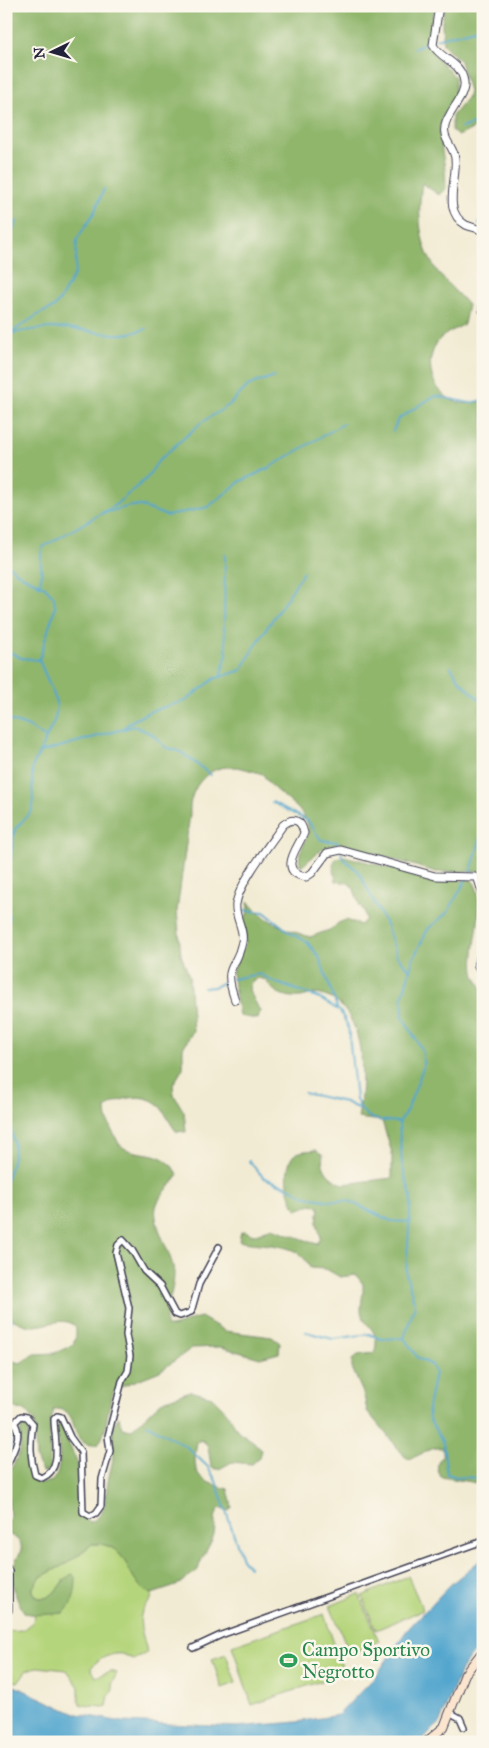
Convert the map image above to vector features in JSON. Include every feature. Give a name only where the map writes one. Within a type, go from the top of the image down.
[{"type":"main road","points":[[426,1742],[444,1727],[465,1674],[483,1651]]},
{"type":"street","points":[[438,6],[433,45],[457,66],[464,84],[461,94],[448,116],[444,129],[444,135],[455,159],[452,188],[453,208],[459,219],[470,227],[481,230],[483,233]]},
{"type":"street","points":[[483,280],[483,311]]},
{"type":"street","points":[[236,1000],[230,983],[229,970],[242,943],[243,936],[236,913],[236,904],[252,872],[282,825],[289,820],[295,819],[300,822],[304,833],[292,852],[291,860],[295,872],[300,876],[306,877],[312,873],[328,853],[341,850],[434,876],[475,877],[478,879],[483,895]]},
{"type":"street","points":[[483,945],[478,966],[483,979]]},
{"type":"street","points":[[15,1422],[21,1416],[26,1417],[33,1424],[30,1446],[32,1462],[35,1475],[42,1478],[53,1470],[56,1460],[54,1419],[57,1416],[61,1417],[70,1437],[81,1452],[84,1512],[90,1516],[96,1514],[101,1506],[102,1479],[110,1451],[108,1436],[122,1381],[128,1372],[130,1356],[126,1335],[129,1308],[116,1253],[118,1245],[122,1240],[128,1243],[144,1271],[160,1286],[175,1314],[180,1316],[190,1312],[199,1284],[219,1247]]},
{"type":"street","points":[[6,1416],[15,1422]]},
{"type":"street","points":[[6,1468],[17,1444],[15,1422]]},
{"type":"street","points":[[193,1648],[221,1635],[483,1541]]},
{"type":"street","points":[[6,1567],[8,1571],[8,1610]]},
{"type":"street","points":[[451,1713],[460,1718],[464,1727]]},
{"type":"green space","points":[[6,6],[435,6],[428,41],[435,56],[455,77],[455,96],[442,118],[439,132],[446,188],[439,195],[422,183],[420,224],[427,254],[432,263],[444,280],[468,305],[464,324],[440,338],[433,350],[431,358],[432,376],[435,384],[441,391],[456,402],[483,401],[483,875],[479,871],[436,872],[339,843],[322,849],[301,867],[299,861],[301,850],[308,835],[307,823],[299,810],[268,782],[263,774],[241,768],[219,768],[199,783],[190,806],[177,911],[181,955],[189,976],[193,1031],[183,1048],[183,1068],[173,1085],[174,1095],[184,1112],[186,1132],[176,1131],[163,1111],[156,1103],[149,1099],[134,1098],[118,1101],[106,1108],[106,1115],[120,1145],[126,1149],[157,1156],[165,1160],[178,1175],[160,1198],[156,1207],[157,1223],[171,1259],[174,1274],[166,1314],[166,1327],[175,1326],[201,1317],[225,1331],[272,1337],[280,1343],[279,1353],[260,1358],[221,1347],[192,1348],[160,1371],[115,1389],[104,1432],[98,1445],[88,1444],[81,1440],[69,1414],[63,1410],[54,1409],[50,1423],[50,1468],[47,1472],[42,1472],[36,1458],[34,1421],[25,1411],[6,1405],[6,1359],[20,1363],[35,1354],[55,1353],[73,1345],[76,1327],[61,1321],[30,1326],[6,1316]]},
{"type":"green space","points":[[445,6],[483,6],[483,124],[458,136],[452,131],[452,116],[467,98],[469,91],[460,61],[443,44],[442,21]]},
{"type":"green space","points":[[344,856],[436,880],[472,880],[477,889],[479,911],[473,962],[476,979],[483,990],[483,1484],[441,1477],[438,1466],[443,1456],[443,1448],[429,1450],[407,1459],[367,1411],[364,1395],[352,1368],[352,1360],[358,1355],[374,1353],[376,1338],[362,1315],[363,1284],[356,1275],[340,1277],[326,1269],[310,1268],[305,1259],[289,1249],[239,1241],[241,1232],[245,1231],[253,1235],[272,1228],[317,1244],[321,1238],[317,1223],[319,1207],[312,1204],[297,1210],[289,1191],[288,1168],[293,1156],[298,1153],[316,1150],[323,1155],[323,1165],[327,1173],[343,1184],[392,1178],[392,1153],[382,1121],[358,1118],[362,1084],[359,1044],[354,1026],[345,1011],[333,1000],[316,994],[301,997],[285,996],[272,989],[266,980],[258,978],[251,982],[249,990],[260,1011],[258,1019],[239,1016],[232,973],[246,942],[243,924],[249,909],[248,901],[260,914],[268,919],[284,928],[310,937],[332,929],[338,923],[346,920],[361,925],[366,919],[354,889],[349,883],[336,881],[333,865],[336,858]]},
{"type":"green space","points":[[190,1391],[212,1397],[226,1411],[238,1431],[254,1442],[261,1450],[259,1458],[252,1464],[232,1462],[219,1469],[215,1469],[211,1466],[208,1446],[202,1440],[197,1442],[195,1462],[199,1475],[210,1483],[228,1489],[232,1507],[229,1511],[220,1508],[218,1511],[214,1534],[198,1570],[176,1586],[152,1594],[143,1589],[137,1582],[121,1556],[114,1549],[105,1545],[92,1544],[69,1562],[39,1578],[32,1589],[36,1597],[48,1597],[73,1574],[76,1577],[75,1592],[67,1610],[63,1613],[54,1614],[38,1615],[25,1613],[16,1597],[12,1579],[13,1568],[21,1546],[20,1542],[10,1535],[7,1526],[10,1516],[7,1484],[11,1469],[20,1452],[21,1426],[27,1425],[28,1430],[28,1469],[30,1476],[41,1484],[52,1481],[58,1469],[60,1456],[56,1429],[60,1424],[77,1462],[79,1513],[90,1522],[100,1515],[104,1505],[113,1458],[113,1430],[119,1417],[122,1428],[131,1430],[161,1402]]},
{"type":"green space","points":[[92,1544],[105,1545],[115,1549],[122,1556],[137,1582],[152,1594],[151,1599],[142,1611],[140,1622],[147,1653],[133,1659],[122,1654],[109,1655],[91,1668],[96,1677],[110,1671],[117,1673],[112,1683],[113,1690],[109,1695],[107,1706],[103,1707],[81,1705],[79,1702],[79,1687],[67,1670],[37,1667],[27,1670],[18,1682],[6,1680],[6,1630],[21,1630],[25,1628],[31,1624],[35,1615],[63,1613],[64,1579],[55,1592],[42,1598],[33,1594],[33,1585],[39,1578],[69,1562]]},
{"type":"green space","points":[[408,1576],[423,1610],[376,1630],[362,1596]]},
{"type":"green space","points":[[359,1594],[379,1641],[350,1654],[330,1606]]},
{"type":"green space","name":"Campo Sportivo Negrotto","points":[[324,1614],[344,1673],[252,1705],[232,1646]]},
{"type":"green space","points":[[226,1654],[236,1683],[222,1688],[212,1659]]},
{"type":"water","points":[[483,1558],[483,1640],[462,1668],[440,1722],[425,1738],[416,1742],[6,1742],[6,1682],[73,1713],[122,1722],[237,1727],[297,1722],[338,1715],[376,1676],[407,1630],[451,1584]]},
{"type":"waterway","points":[[436,39],[483,27]]},
{"type":"waterway","points":[[414,49],[432,40]]},
{"type":"waterway","points":[[461,128],[483,121]]},
{"type":"waterway","points":[[6,336],[39,314],[53,308],[60,300],[75,273],[77,239],[94,213],[104,189]]},
{"type":"waterway","points":[[479,224],[483,215]]},
{"type":"waterway","points":[[6,244],[17,221]]},
{"type":"waterway","points":[[13,333],[59,328],[127,334],[146,329]]},
{"type":"waterway","points":[[39,585],[43,547],[114,506],[146,479],[159,460],[201,423],[229,405],[249,385],[275,376]]},
{"type":"waterway","points":[[393,431],[398,419],[436,396],[470,403],[483,400]]},
{"type":"waterway","points":[[99,514],[131,506],[141,506],[167,516],[208,507],[241,481],[267,469],[343,424]]},
{"type":"waterway","points":[[220,677],[227,654],[224,627],[225,554]]},
{"type":"waterway","points":[[6,564],[22,576],[45,587],[54,597],[55,608],[39,660],[57,707],[55,719],[32,768],[33,806],[31,812],[15,829],[6,888]]},
{"type":"waterway","points":[[124,728],[130,722],[151,711],[185,701],[214,679],[242,670],[303,572]]},
{"type":"waterway","points":[[6,650],[21,658],[39,660]]},
{"type":"waterway","points":[[451,667],[460,681],[483,703]]},
{"type":"waterway","points":[[6,719],[29,727],[46,738]]},
{"type":"waterway","points":[[41,752],[134,726],[152,734],[165,747],[181,752],[211,775]]},
{"type":"waterway","points":[[272,802],[308,821],[321,840],[337,842],[339,848]]},
{"type":"waterway","points":[[6,828],[14,834]]},
{"type":"waterway","points":[[470,874],[483,831]]},
{"type":"waterway","points":[[341,852],[343,858],[359,872],[387,927],[397,956],[410,970]]},
{"type":"waterway","points":[[467,878],[448,912],[428,929],[413,959],[402,998],[403,1017],[422,1050],[423,1059],[423,1068],[408,1108],[399,1123],[402,1165],[411,1197],[406,1274],[415,1305],[404,1338],[418,1358],[432,1365],[435,1373],[428,1408],[429,1419],[443,1443],[447,1474],[457,1477],[483,1478]]},
{"type":"waterway","points":[[6,895],[9,919],[6,933]]},
{"type":"waterway","points":[[240,910],[264,912],[292,934],[306,941],[319,957],[337,1007]]},
{"type":"waterway","points":[[232,979],[260,974],[274,982],[317,997],[340,1011],[348,1026],[356,1099],[359,1107],[368,1116],[378,1120],[399,1122]]},
{"type":"waterway","points":[[204,988],[214,987],[228,980]]},
{"type":"waterway","points":[[304,1093],[345,1102],[359,1109]]},
{"type":"waterway","points":[[6,1119],[13,1134],[14,1142],[13,1157],[6,1181]]},
{"type":"waterway","points":[[249,1161],[264,1178],[293,1189],[306,1197],[332,1201],[349,1201],[391,1221],[409,1222]]},
{"type":"waterway","points":[[6,1274],[11,1321],[6,1341]]},
{"type":"waterway","points":[[306,1332],[333,1339],[369,1334],[381,1339],[404,1338]]},
{"type":"waterway","points":[[11,1450],[13,1440],[12,1423]]},
{"type":"waterway","points":[[147,1424],[187,1447],[208,1467],[216,1481],[242,1559],[249,1567]]},
{"type":"place","name":"Campo Sportivo Negrotto","points":[[288,1660]]}]
